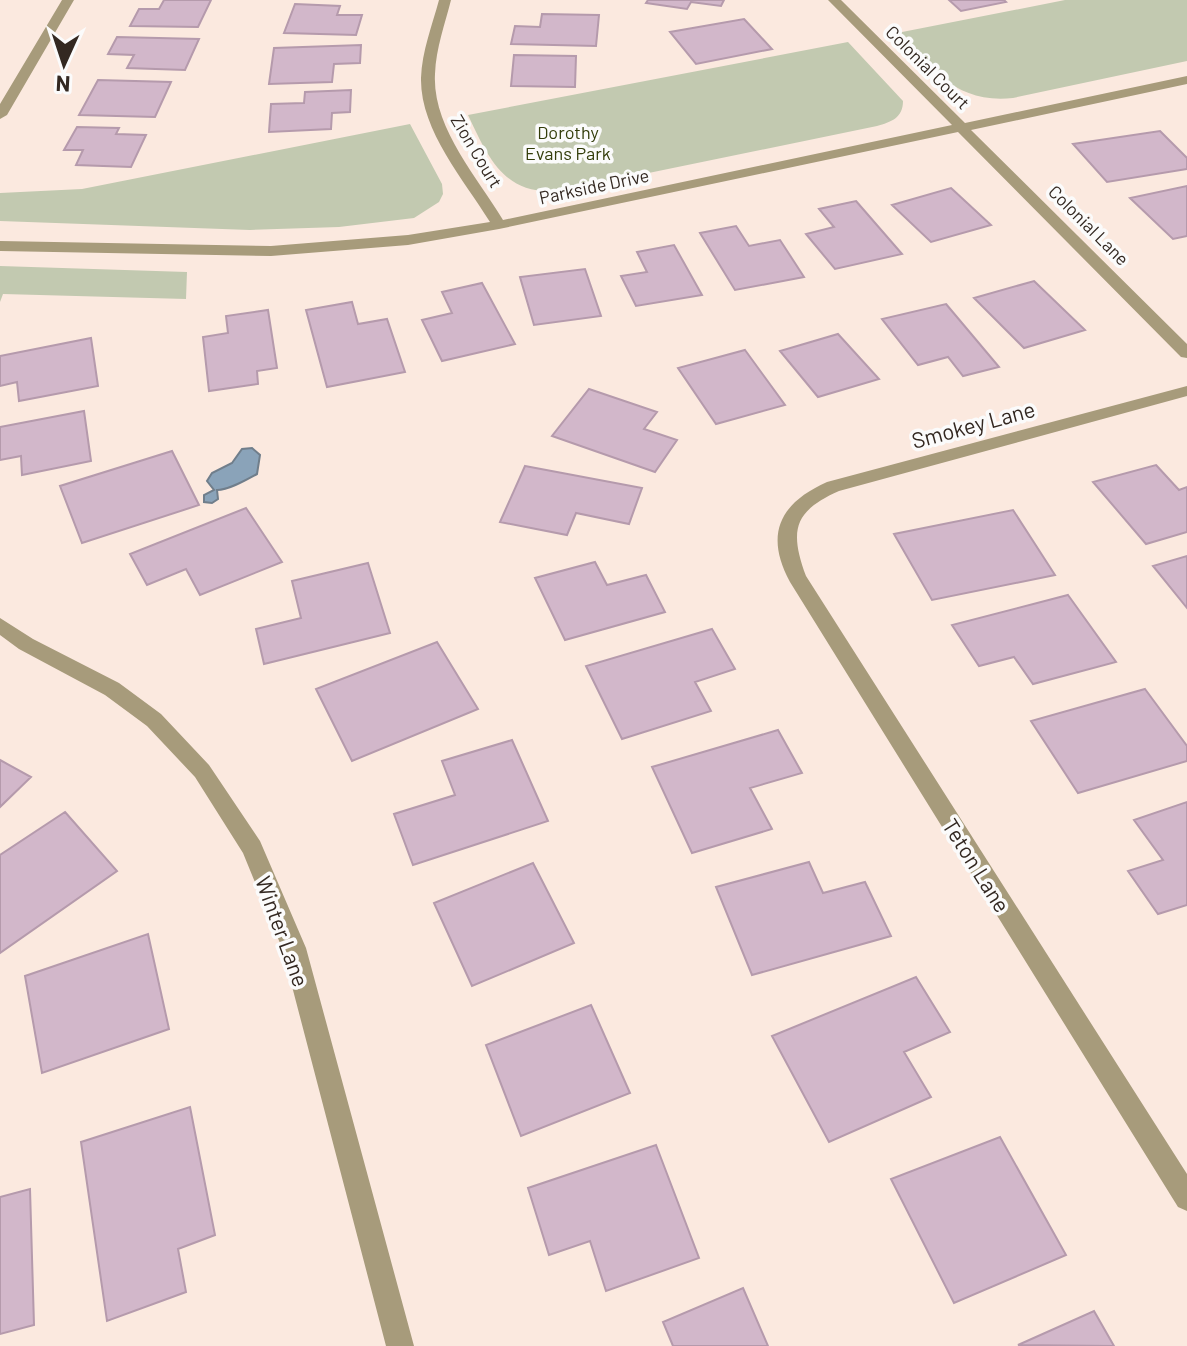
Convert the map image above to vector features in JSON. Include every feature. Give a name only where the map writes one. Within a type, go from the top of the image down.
[{"type":"street","points":[[0,115],[68,0]]},
{"type":"street","name":"Zion Court","points":[[445,0],[429,60],[428,86],[436,118],[499,225]]},
{"type":"street","name":"Colonial Court","points":[[834,0],[962,127]]},
{"type":"street","name":"Parkside Drive","points":[[0,246],[271,251],[408,240],[499,225],[1187,80]]},
{"type":"street","name":"Colonial Lane","points":[[962,127],[1187,353]]},
{"type":"street","name":"Smokey Lane","points":[[787,525],[793,511],[807,496],[833,486],[1187,391]]},
{"type":"street","name":"Teton Lane","points":[[787,525],[786,543],[797,577],[1187,1198]]},
{"type":"street","name":"Winter Lane","points":[[0,625],[26,644],[112,689],[154,720],[202,771],[252,848],[294,948],[400,1346]]},
{"type":"green space","points":[[1065,0],[1187,0],[1187,61],[1013,98],[993,98],[961,90],[947,81],[897,33]]},
{"type":"green space","name":"Dorothy Evans Park","points":[[848,42],[903,101],[901,112],[891,121],[566,190],[529,189],[503,174],[484,148],[468,115]]},
{"type":"green space","points":[[410,124],[442,184],[443,194],[439,202],[414,218],[339,227],[250,230],[0,221],[0,193],[82,189]]},
{"type":"green space","points":[[0,266],[187,272],[186,299],[3,294],[0,302]]},
{"type":"water","points":[[252,448],[260,455],[257,474],[232,487],[217,490],[218,499],[212,503],[204,502],[204,495],[214,490],[207,481],[212,473],[232,463],[242,449]]},
{"type":"building","points":[[164,0],[211,0],[198,27],[130,26],[139,9],[159,9]]},
{"type":"building","points":[[648,0],[724,0],[721,6],[691,2],[687,9],[646,3]]},
{"type":"building","points":[[949,0],[1004,0],[1006,2],[961,11]]},
{"type":"building","points":[[295,4],[340,6],[337,15],[362,15],[356,35],[284,33]]},
{"type":"building","points":[[542,14],[599,15],[596,46],[511,44],[515,26],[540,27]]},
{"type":"building","points":[[744,19],[772,49],[696,64],[670,32]]},
{"type":"building","points":[[117,37],[199,39],[185,70],[127,68],[134,55],[108,54]]},
{"type":"building","points":[[361,45],[360,63],[334,64],[332,82],[269,84],[274,48]]},
{"type":"building","points":[[514,55],[576,56],[575,87],[511,86]]},
{"type":"building","points":[[98,80],[171,82],[155,117],[79,115]]},
{"type":"building","points":[[351,90],[350,112],[332,113],[331,129],[269,132],[271,104],[304,103],[305,92]]},
{"type":"building","points":[[77,127],[119,128],[116,134],[146,135],[131,167],[76,165],[83,150],[64,150]]},
{"type":"building","points":[[1160,131],[1187,158],[1187,169],[1107,182],[1073,144]]},
{"type":"building","points":[[1187,186],[1187,236],[1173,239],[1130,198]]},
{"type":"building","points":[[951,188],[991,225],[931,242],[892,205]]},
{"type":"building","points":[[856,201],[902,254],[835,269],[806,234],[834,227],[819,209]]},
{"type":"building","points":[[736,226],[749,246],[780,240],[804,277],[735,290],[700,233]]},
{"type":"building","points":[[674,245],[702,295],[636,306],[621,276],[647,272],[637,252]]},
{"type":"building","points":[[585,269],[601,316],[534,325],[520,277]]},
{"type":"building","points":[[1034,281],[1085,330],[1024,348],[974,298]]},
{"type":"building","points":[[482,283],[515,344],[442,361],[422,320],[452,313],[442,292]]},
{"type":"building","points":[[352,302],[358,324],[387,319],[405,372],[327,387],[306,310]]},
{"type":"building","points":[[946,304],[999,367],[963,376],[948,357],[918,365],[882,319]]},
{"type":"building","points":[[268,310],[277,368],[257,371],[258,384],[209,391],[203,337],[228,333],[226,316]]},
{"type":"building","points":[[838,334],[879,379],[818,397],[780,351]]},
{"type":"building","points":[[91,338],[98,386],[19,401],[17,382],[0,386],[0,356]]},
{"type":"building","points":[[745,350],[785,405],[716,424],[678,368]]},
{"type":"building","points":[[589,389],[657,412],[644,429],[677,440],[655,472],[552,436]]},
{"type":"building","points":[[84,411],[91,461],[22,475],[21,456],[0,460],[0,427]]},
{"type":"building","points":[[172,451],[199,505],[82,543],[60,486]]},
{"type":"building","points":[[1156,465],[1179,490],[1187,487],[1187,532],[1146,544],[1093,482]]},
{"type":"building","points":[[525,466],[642,488],[629,524],[576,513],[567,535],[500,522]]},
{"type":"building","points":[[246,508],[282,562],[200,595],[186,569],[147,585],[130,554]]},
{"type":"building","points":[[1013,510],[1055,575],[932,600],[894,534]]},
{"type":"building","points":[[1187,556],[1187,608],[1153,566]]},
{"type":"building","points":[[595,562],[607,585],[646,575],[665,612],[565,640],[535,578]]},
{"type":"building","points":[[368,563],[390,633],[264,664],[256,629],[301,618],[292,581]]},
{"type":"building","points":[[1068,595],[1116,662],[1033,684],[1014,657],[979,666],[952,625]]},
{"type":"building","points":[[712,629],[735,669],[695,682],[711,711],[622,739],[586,666]]},
{"type":"building","points":[[437,642],[478,709],[352,761],[316,689]]},
{"type":"building","points":[[1145,689],[1187,746],[1187,761],[1078,793],[1031,721]]},
{"type":"building","points":[[778,730],[802,773],[750,788],[772,829],[692,853],[652,767]]},
{"type":"building","points":[[512,740],[548,821],[413,865],[394,814],[455,795],[442,761]]},
{"type":"building","points":[[0,760],[31,777],[0,807]]},
{"type":"building","points":[[1187,802],[1187,905],[1158,914],[1128,871],[1163,860],[1134,820]]},
{"type":"building","points":[[65,812],[117,871],[0,953],[0,855]]},
{"type":"building","points":[[809,862],[823,893],[865,882],[891,936],[752,975],[716,887]]},
{"type":"building","points":[[533,863],[574,943],[472,986],[434,903]]},
{"type":"building","points":[[148,934],[169,1029],[42,1073],[25,976]]},
{"type":"building","points":[[916,977],[950,1032],[904,1052],[931,1097],[829,1142],[772,1036]]},
{"type":"building","points":[[591,1005],[630,1093],[521,1136],[486,1045]]},
{"type":"building","points":[[190,1107],[215,1235],[178,1249],[186,1292],[107,1321],[81,1142]]},
{"type":"building","points":[[1000,1137],[1066,1255],[954,1303],[891,1179]]},
{"type":"building","points":[[656,1145],[699,1258],[606,1291],[590,1241],[549,1255],[528,1188]]},
{"type":"building","points":[[30,1189],[34,1325],[0,1334],[0,1197]]},
{"type":"building","points":[[743,1288],[768,1346],[673,1346],[663,1322]]},
{"type":"building","points":[[1094,1311],[1114,1346],[1018,1345]]}]
